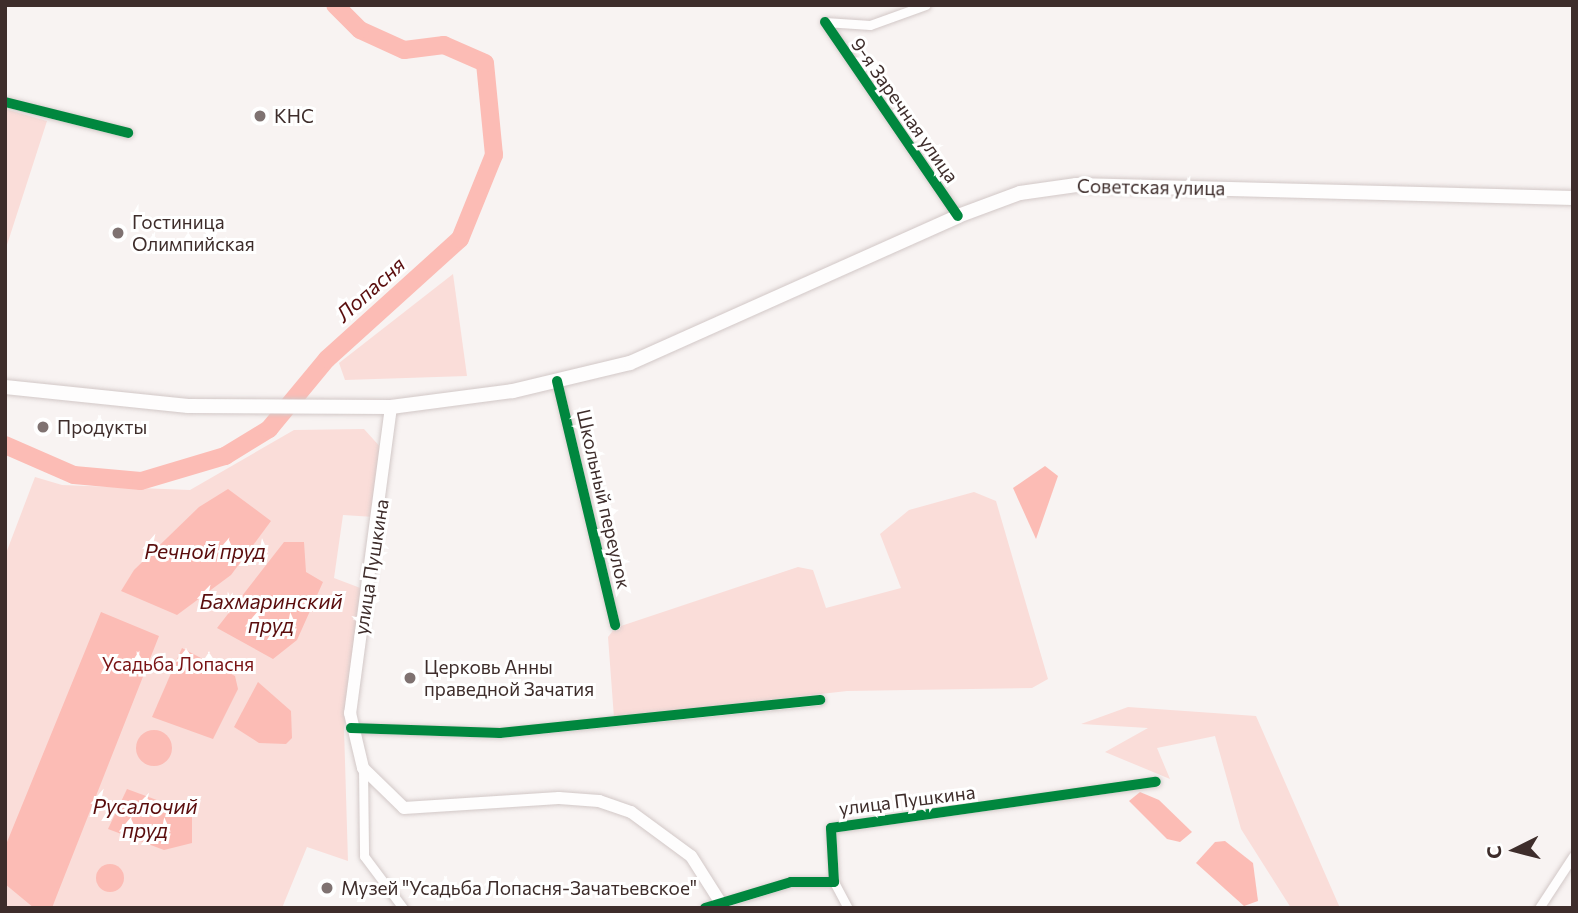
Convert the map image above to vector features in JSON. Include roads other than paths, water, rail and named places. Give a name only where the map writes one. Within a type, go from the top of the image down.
[{"type":"main road","name":"Советская улица","points":[[5,387],[188,406],[391,407],[557,381],[687,341],[958,216],[1020,193],[1076,185],[1573,198]]},
{"type":"main road","name":"улица Пушкина","points":[[391,407],[351,728],[363,768],[404,808],[559,799],[598,801],[631,812],[691,856],[723,905]]},
{"type":"street","name":"9-я Заречная улица","points":[[926,5],[870,25],[825,22],[958,216]]},
{"type":"street","points":[[5,102],[128,133]]},
{"type":"street","name":"Школьный переулок","points":[[557,381],[615,625]]},
{"type":"street","points":[[351,728],[500,733],[820,700]]},
{"type":"street","points":[[363,768],[364,856],[403,908]]},
{"type":"street","name":"улица Пушкина","points":[[834,882],[831,828],[1156,782]]},
{"type":"street","points":[[1539,908],[1573,856]]},
{"type":"street","points":[[705,908],[723,905],[791,882],[834,882],[849,908]]},
{"type":"water","points":[[1045,466],[1058,476],[1036,539],[1013,488]]},
{"type":"water","name":"Речной пруд","points":[[228,489],[271,521],[231,575],[177,615],[121,591],[134,570],[199,507]]},
{"type":"water","name":"Бахмаринский пруд","points":[[284,542],[304,542],[306,572],[323,582],[297,640],[273,659],[217,628]]},
{"type":"water","points":[[101,612],[159,636],[52,908],[34,908],[5,884],[5,847]]},
{"type":"water","points":[[182,648],[235,676],[238,689],[213,739],[152,717]]},
{"type":"water","points":[[258,682],[291,711],[292,738],[286,744],[259,743],[234,727]]},
{"type":"water","points":[[154,730],[167,735],[172,748],[167,761],[154,766],[141,761],[136,748],[141,735]]},
{"type":"water","name":"Русалочий пруд","points":[[127,789],[192,813],[192,843],[164,850],[108,829]]},
{"type":"water","points":[[1140,792],[1159,800],[1192,832],[1180,842],[1167,839],[1129,801]]},
{"type":"water","points":[[1225,841],[1253,863],[1258,901],[1244,906],[1196,863],[1215,842]]},
{"type":"water","points":[[110,864],[120,868],[124,878],[120,888],[110,892],[100,888],[96,878],[100,868]]},
{"type":"waterway","name":"Лопасня","points":[[5,445],[74,475],[141,481],[225,456],[269,429],[327,359],[460,239],[494,155],[485,63],[444,45],[404,50],[360,30],[335,5]]},
{"type":"place","name":"КНС","points":[[260,116]]},
{"type":"place","name":"Гостиница Олимпийская","points":[[118,233]]},
{"type":"place","name":"Продукты","points":[[43,427]]},
{"type":"place","name":"Церковь Анны праведной Зачатия","points":[[410,678]]},
{"type":"place","name":"Музей \"Усадьба Лопасня-Зачатьевское\"","points":[[327,888]]},
{"type":"park label","name":"Усадьба Лопасня","points":[[178,664]]}]
